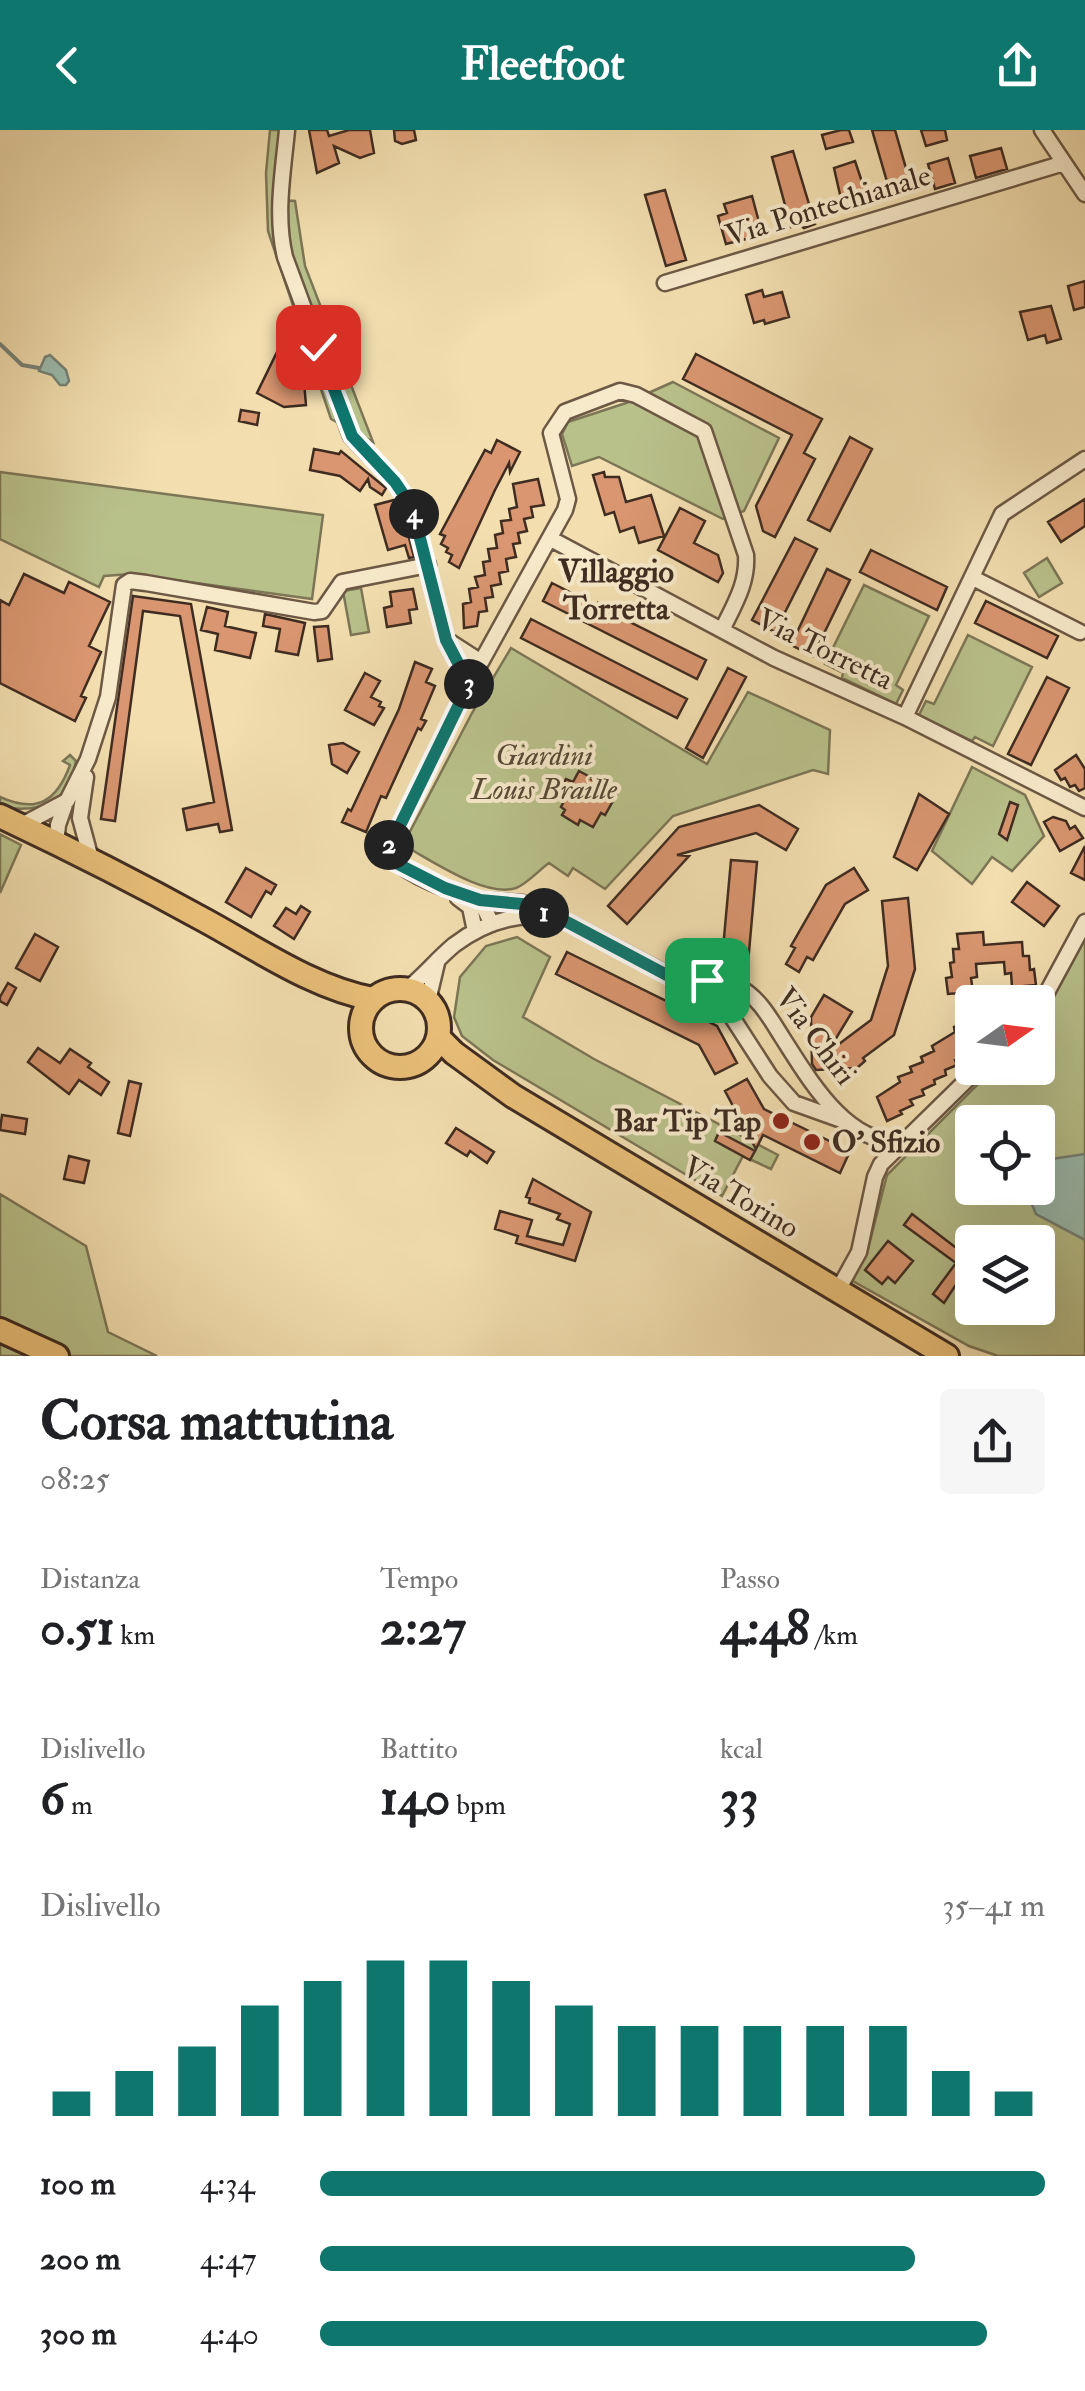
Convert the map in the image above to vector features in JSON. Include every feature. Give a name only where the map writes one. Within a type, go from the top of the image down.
[{"type":"main road","points":[[10,821],[91,859],[304,974],[352,995],[367,1009]]},
{"type":"main road","points":[[407,989],[428,1001],[438,1022],[432,1046],[405,1066],[378,1060],[366,1046],[367,1009],[389,990],[407,989]]},
{"type":"main road","name":"Via Torino","points":[[432,1046],[454,1054],[513,1096],[943,1353],[962,1356]]},
{"type":"main road","points":[[0,1330],[57,1356]]},
{"type":"street","points":[[287,130],[280,208],[285,258],[352,436],[405,494],[412,507],[446,640],[469,684]]},
{"type":"street","points":[[1042,130],[1085,194]]},
{"type":"street","name":"Via Pontechianale","points":[[666,283],[1064,163]]},
{"type":"street","name":"Via Torretta","points":[[469,684],[550,540],[568,498],[552,445],[555,423],[565,412],[612,393],[636,394],[704,431],[710,441],[746,555],[742,590],[722,630]]},
{"type":"street","points":[[904,717],[1002,514],[1085,459]]},
{"type":"street","name":"Via Torretta","points":[[550,540],[774,658],[904,717],[1085,808]]},
{"type":"street","points":[[56,843],[58,825],[88,759],[108,698],[124,585],[130,581],[314,612],[322,611],[342,582],[428,565]]},
{"type":"street","points":[[973,578],[1080,632]]},
{"type":"street","points":[[446,640],[482,662]]},
{"type":"street","name":"Via Chiri","points":[[469,684],[387,852],[394,862],[445,888],[480,900],[522,904],[567,922],[708,996],[730,1014],[770,1076],[794,1103],[846,1122]]},
{"type":"street","points":[[88,759],[80,818],[91,859]]},
{"type":"street","points":[[10,821],[67,801]]},
{"type":"street","points":[[56,843],[80,818]]},
{"type":"street","name":"Via Chiri","points":[[445,888],[470,907],[475,931]]},
{"type":"street","points":[[480,900],[492,924]]},
{"type":"street","points":[[407,989],[475,931],[513,917],[548,915]]},
{"type":"street","points":[[1051,985],[1085,922]]},
{"type":"street","points":[[428,1001],[437,964]]},
{"type":"street","name":"Via Chiri","points":[[678,981],[733,984],[750,993],[802,1069],[846,1122],[865,1136],[904,1141]]},
{"type":"street","points":[[838,1290],[860,1252],[874,1177],[881,1164],[962,1085]]},
{"type":"street","points":[[865,1136],[874,1177]]},
{"type":"green space","points":[[270,130],[283,130],[278,200],[295,201],[305,266],[373,442],[331,419],[268,231],[266,173]]},
{"type":"green space","points":[[673,382],[779,438],[744,511],[723,519],[599,457],[572,466],[562,434],[568,422]]},
{"type":"green space","points":[[0,472],[323,515],[312,599],[131,574],[104,576],[99,587],[0,539]]},
{"type":"green space","points":[[1047,558],[1062,583],[1039,597],[1024,573]]},
{"type":"green space","points":[[864,585],[929,616],[896,685],[903,690],[896,704],[842,678],[843,673],[825,664]]},
{"type":"green space","points":[[361,588],[369,632],[351,635],[343,591]]},
{"type":"green space","points":[[968,635],[1032,667],[993,746],[975,737],[972,741],[919,715],[926,701],[934,704]]},
{"type":"green space","name":"Giardini Louis Braille","points":[[511,648],[707,764],[748,692],[830,730],[828,774],[813,770],[673,816],[605,889],[573,868],[568,876],[549,863],[516,888],[503,890],[474,883],[403,845]]},
{"type":"green space","points":[[70,755],[76,761],[67,788],[50,803],[28,809],[0,807],[0,797],[25,804],[44,801],[59,788],[70,765],[63,761]]},
{"type":"green space","points":[[972,767],[1025,795],[1044,836],[1012,871],[992,857],[972,884],[932,851]]},
{"type":"green space","points":[[0,834],[21,845],[0,893]]},
{"type":"green space","points":[[517,937],[550,957],[523,1017],[594,1059],[778,1155],[771,1169],[743,1156],[722,1196],[493,1060],[462,1036],[454,1017],[460,977],[486,946]]},
{"type":"green space","points":[[1085,938],[1085,1356],[998,1356],[969,1346],[851,1280],[867,1253],[887,1175],[955,1107],[955,1205],[1055,1205],[1055,1105],[957,1105],[977,1085],[1055,1085],[1055,994]]},
{"type":"green space","points":[[0,1194],[86,1246],[108,1332],[157,1356],[0,1356]]},
{"type":"shaded area","points":[[50,355],[66,370],[66,385],[39,371]]},
{"type":"shaded area","points":[[1085,1154],[1085,1240],[1036,1214],[1032,1205],[1055,1205],[1055,1158]]},
{"type":"building","points":[[309,130],[327,130],[329,136],[349,130],[370,130],[374,153],[360,158],[334,146],[339,163],[317,173]]},
{"type":"building","points":[[394,130],[414,130],[416,140],[402,144],[395,141]]},
{"type":"building","points":[[849,130],[853,142],[826,149],[822,135]]},
{"type":"building","points":[[872,130],[895,130],[911,186],[890,192]]},
{"type":"building","points":[[921,130],[945,130],[947,140],[926,146]]},
{"type":"building","points":[[1001,148],[1007,169],[976,178],[970,156]]},
{"type":"building","points":[[793,151],[815,224],[804,228],[791,227],[772,157]]},
{"type":"building","points":[[948,158],[955,183],[935,189],[928,164]]},
{"type":"building","points":[[855,161],[865,191],[841,199],[834,168]]},
{"type":"building","points":[[665,190],[686,260],[666,266],[645,195]]},
{"type":"building","points":[[752,196],[759,222],[747,225],[750,238],[726,244],[718,216],[727,213],[724,204]]},
{"type":"building","points":[[1085,281],[1085,307],[1074,310],[1068,286]]},
{"type":"building","points":[[762,290],[764,297],[782,292],[789,317],[754,323],[746,295]]},
{"type":"building","points":[[1051,306],[1061,339],[1047,343],[1045,335],[1028,340],[1020,312]]},
{"type":"building","points":[[278,350],[299,361],[288,383],[304,382],[306,405],[284,407],[257,393]]},
{"type":"building","points":[[696,354],[822,419],[804,453],[815,459],[775,537],[763,531],[756,506],[792,435],[683,379]]},
{"type":"building","points":[[241,410],[259,413],[257,425],[239,421]]},
{"type":"building","points":[[850,437],[872,449],[830,531],[808,520]]},
{"type":"building","points":[[497,440],[520,452],[510,472],[509,463],[459,568],[449,562],[452,555],[441,544],[445,536],[440,534],[485,450],[491,453]]},
{"type":"building","points":[[314,449],[339,454],[341,451],[386,488],[382,495],[370,487],[368,479],[360,491],[340,476],[310,470]]},
{"type":"building","points":[[604,472],[605,477],[619,477],[626,502],[651,495],[664,536],[639,543],[634,527],[620,532],[614,512],[605,515],[593,475]]},
{"type":"building","points":[[538,479],[544,505],[531,507],[533,517],[524,519],[527,531],[518,533],[520,543],[513,544],[516,557],[506,559],[508,571],[499,573],[501,584],[491,586],[493,597],[485,598],[487,611],[479,612],[477,626],[464,628],[463,604],[471,602],[469,589],[478,587],[475,577],[485,575],[483,562],[490,561],[488,549],[497,548],[495,535],[503,533],[501,521],[511,520],[509,509],[517,507],[513,484]]},
{"type":"building","points":[[1085,499],[1085,526],[1061,542],[1048,522]]},
{"type":"building","points":[[394,500],[402,511],[414,557],[409,558],[405,545],[388,550],[375,505]]},
{"type":"building","points":[[680,508],[705,521],[694,543],[718,555],[723,573],[718,582],[658,550]]},
{"type":"building","points":[[795,538],[817,549],[775,632],[752,620]]},
{"type":"building","points":[[871,550],[947,587],[937,610],[860,572]]},
{"type":"building","points":[[827,569],[850,580],[813,656],[791,645]]},
{"type":"building","points":[[24,574],[64,593],[69,582],[110,602],[89,646],[101,652],[81,696],[86,698],[75,721],[0,683],[0,600],[9,605]]},
{"type":"building","points":[[552,583],[611,609],[610,612],[706,660],[697,679],[543,601]]},
{"type":"building","points":[[413,589],[417,609],[409,610],[411,623],[387,627],[384,608],[392,606],[390,592]]},
{"type":"building","points":[[133,596],[191,604],[232,830],[220,832],[218,824],[187,830],[183,809],[214,802],[180,616],[143,611],[115,821],[101,819]]},
{"type":"building","points":[[986,601],[1058,636],[1047,658],[975,623]]},
{"type":"building","points":[[207,607],[228,612],[225,626],[256,633],[250,658],[215,650],[218,634],[201,630]]},
{"type":"building","points":[[265,614],[305,623],[298,655],[276,651],[280,629],[263,626]]},
{"type":"building","points":[[531,619],[687,699],[677,718],[521,638]]},
{"type":"building","points":[[328,626],[332,659],[318,661],[314,627]]},
{"type":"building","points":[[415,662],[432,669],[426,682],[435,686],[421,719],[426,721],[421,730],[418,728],[386,798],[381,796],[366,832],[342,822],[348,809],[351,811],[399,709]]},
{"type":"building","points":[[728,668],[746,677],[703,758],[686,748]]},
{"type":"building","points":[[365,673],[380,681],[371,697],[384,708],[374,725],[345,710]]},
{"type":"building","points":[[1047,677],[1069,688],[1031,765],[1008,754]]},
{"type":"building","points":[[343,743],[359,752],[347,773],[332,764],[329,745]]},
{"type":"building","points":[[1076,755],[1085,769],[1085,788],[1079,791],[1075,785],[1070,787],[1065,778],[1061,780],[1055,770]]},
{"type":"building","points":[[579,771],[618,792],[593,827],[580,820],[578,825],[562,815],[565,810],[561,807],[568,794],[560,789],[566,779],[573,782]]},
{"type":"building","points":[[919,794],[949,814],[917,870],[894,857]]},
{"type":"building","points":[[1010,802],[1018,805],[1007,840],[999,834]]},
{"type":"building","points":[[759,805],[798,829],[786,850],[756,833],[677,855],[689,856],[627,924],[608,906],[679,827]]},
{"type":"building","points":[[1053,817],[1066,821],[1070,829],[1075,826],[1083,838],[1060,851],[1044,822]]},
{"type":"building","points":[[1085,846],[1085,880],[1071,873]]},
{"type":"building","points":[[731,860],[757,862],[748,963],[722,960]]},
{"type":"building","points":[[246,868],[276,885],[271,894],[266,891],[251,917],[226,902]]},
{"type":"building","points":[[854,868],[868,890],[845,904],[813,960],[807,957],[799,972],[786,964],[795,948],[791,946],[826,885]]},
{"type":"building","points":[[1027,882],[1059,906],[1044,926],[1012,902]]},
{"type":"building","points":[[908,898],[915,969],[894,1035],[863,1058],[865,1061],[857,1068],[816,1070],[812,1064],[811,1017],[824,995],[852,1012],[827,1053],[871,1020],[888,966],[882,901]]},
{"type":"building","points":[[301,906],[310,912],[294,939],[274,926],[286,908],[296,914]]},
{"type":"building","points":[[983,932],[984,945],[1022,942],[1023,956],[1029,956],[1036,985],[1012,985],[1011,973],[1005,974],[1004,962],[976,964],[977,977],[971,978],[972,985],[955,985],[955,993],[948,994],[946,978],[952,977],[953,949],[959,949],[957,934]]},
{"type":"building","points":[[35,934],[58,947],[40,981],[16,968]]},
{"type":"building","points":[[567,952],[717,1026],[737,1063],[715,1074],[699,1045],[556,974]]},
{"type":"building","points":[[8,983],[16,988],[7,1005],[0,997]]},
{"type":"building","points":[[955,1032],[955,1066],[922,1090],[924,1095],[910,1100],[913,1105],[900,1111],[902,1114],[887,1121],[877,1097],[900,1082],[898,1077],[912,1072],[910,1067],[923,1062],[921,1057],[934,1051],[932,1046]]},
{"type":"building","points":[[38,1048],[60,1063],[70,1049],[109,1082],[101,1095],[79,1080],[69,1094],[28,1062]]},
{"type":"building","points":[[747,1079],[764,1109],[850,1151],[840,1173],[763,1135],[756,1149],[725,1091]]},
{"type":"building","points":[[129,1081],[141,1084],[130,1136],[118,1133]]},
{"type":"building","points":[[2,1115],[27,1119],[25,1134],[0,1130]]},
{"type":"building","points":[[456,1128],[494,1152],[487,1163],[470,1151],[467,1156],[446,1143]]},
{"type":"building","points":[[719,1132],[755,1151],[750,1160],[715,1141]]},
{"type":"building","points":[[69,1156],[89,1161],[84,1183],[64,1179]]},
{"type":"building","points":[[533,1179],[591,1212],[575,1261],[516,1243],[518,1236],[495,1229],[500,1211],[532,1220],[527,1236],[563,1245],[570,1224],[557,1219],[560,1214],[529,1203],[530,1198],[526,1197]]},
{"type":"building","points":[[912,1214],[955,1247],[955,1262],[904,1225]]},
{"type":"building","points":[[888,1241],[913,1261],[895,1283],[888,1277],[882,1284],[865,1270]]},
{"type":"building","points":[[955,1264],[955,1286],[944,1303],[933,1294]]},
{"type":"waterway","points":[[0,344],[22,365],[39,368]]},
{"type":"place","name":"Bar Tip Tap","points":[[781,1121]]},
{"type":"place","name":"O' Sfizio","points":[[812,1142]]},
{"type":"district","name":"Villaggio Torretta","points":[[616,590]]},
{"type":"route","points":[[318,347],[352,436],[395,482],[412,507],[446,640],[469,684],[387,852],[394,862],[445,888],[480,900],[522,904],[567,922],[678,981],[707,980]]}]
